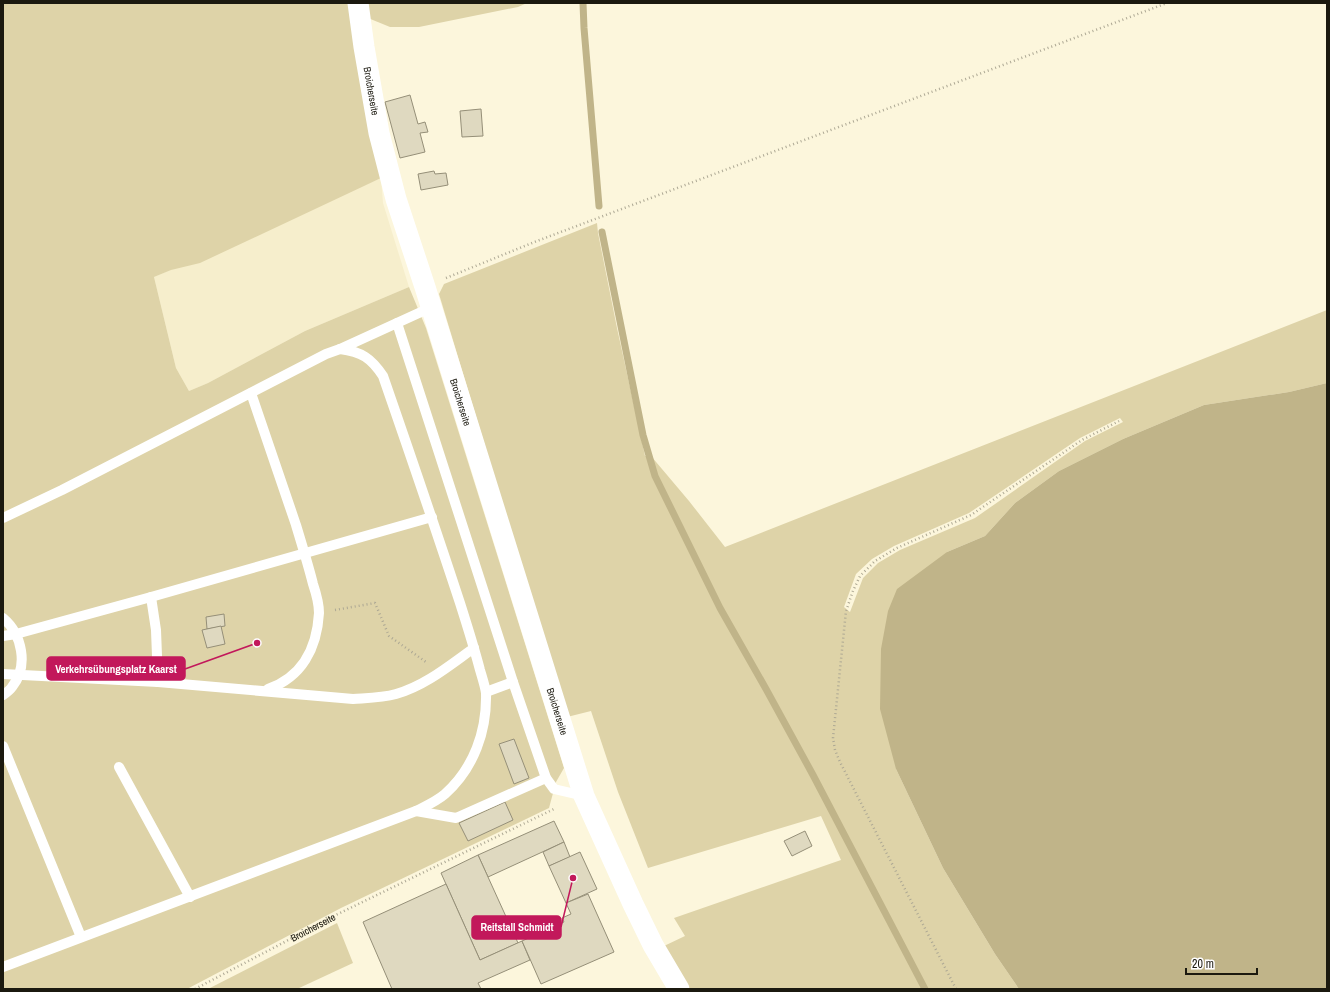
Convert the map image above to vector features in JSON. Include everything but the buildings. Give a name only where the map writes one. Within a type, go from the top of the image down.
[{"type":"street","name":"Broicherseite","points":[[358,3],[379,133],[396,199],[432,307],[584,796],[653,945],[679,989]]},
{"type":"lane","points":[[3,518],[62,490],[326,354],[432,307]]},
{"type":"lane","points":[[397,323],[513,682],[546,778],[554,789],[584,796]]},
{"type":"lane","points":[[3,967],[416,811],[445,795],[463,774],[473,759],[483,727],[486,692],[474,648],[432,517],[383,376],[366,356],[355,351],[340,349]]},
{"type":"lane","points":[[251,393],[305,553],[317,599],[319,613],[316,633],[311,650],[303,664],[292,676],[279,685],[264,690]]},
{"type":"lane","points":[[3,636],[16,634],[151,597],[432,517]]},
{"type":"lane","points":[[151,597],[156,630],[158,682]]},
{"type":"lane","points":[[3,618],[16,634],[20,645],[21,660],[19,675],[12,687],[3,695]]},
{"type":"lane","points":[[3,674],[158,682],[353,698],[375,698],[397,694],[421,684],[474,648]]},
{"type":"lane","points":[[486,692],[513,682]]},
{"type":"lane","points":[[3,746],[81,937]]},
{"type":"lane","points":[[119,767],[190,897]]},
{"type":"lane","points":[[416,811],[456,818],[546,778]]},
{"type":"path","points":[[425,287],[552,236],[1167,3]]},
{"type":"path","points":[[956,989],[835,750],[833,738],[846,612],[860,576],[875,561],[897,548],[971,515],[1082,440],[1119,421]]},
{"type":"path","points":[[319,613],[375,603],[390,636],[440,672]]},
{"type":"path","name":"Broicherseite","points":[[195,989],[345,911],[571,800],[584,796]]},
{"type":"shaded area","points":[[3,3],[351,3],[381,178],[200,263],[171,270],[154,277],[176,368],[189,391],[208,383],[305,331],[409,287],[426,328],[564,768],[556,782],[549,808],[341,908],[187,989],[3,989]]},
{"type":"shaded area","points":[[366,3],[527,3],[518,7],[419,27],[390,27],[368,18]]},
{"type":"shaded area","points":[[381,178],[383,203],[409,287],[305,331],[208,383],[189,391],[176,368],[154,277]]},
{"type":"shaded area","points":[[597,223],[617,328],[645,456],[651,456],[725,547],[1327,310],[1327,383],[1289,392],[1204,405],[1123,439],[1059,471],[1015,503],[985,536],[947,552],[896,769],[943,868],[995,954],[1019,989],[689,989],[664,946],[685,936],[674,918],[841,860],[821,816],[648,868],[618,792],[591,711],[567,717],[439,294],[444,284]],"holes":[[[1120,418],[1123,422],[1085,441],[975,518],[900,550],[878,563],[863,578],[850,612],[844,607],[856,574],[872,559],[894,546],[969,513],[1080,438]]]},
{"type":"shaded area","points":[[1327,383],[1327,989],[1019,989],[995,954],[943,868],[896,769],[880,709],[881,649],[888,611],[897,589],[947,552],[985,536],[1015,503],[1059,471],[1123,439],[1204,405],[1289,392]]},
{"type":"shaded area","points":[[337,923],[353,963],[297,989],[208,989]]},
{"type":"waterway","points":[[583,3],[599,206]]},
{"type":"waterway","points":[[602,232],[643,435],[655,476],[720,608],[813,775],[925,989]]},
{"type":"place","name":"Verkehrsübungsplatz Kaarst","points":[[257,643]]},
{"type":"place","name":"Reitstall Schmidt","points":[[573,878]]}]
